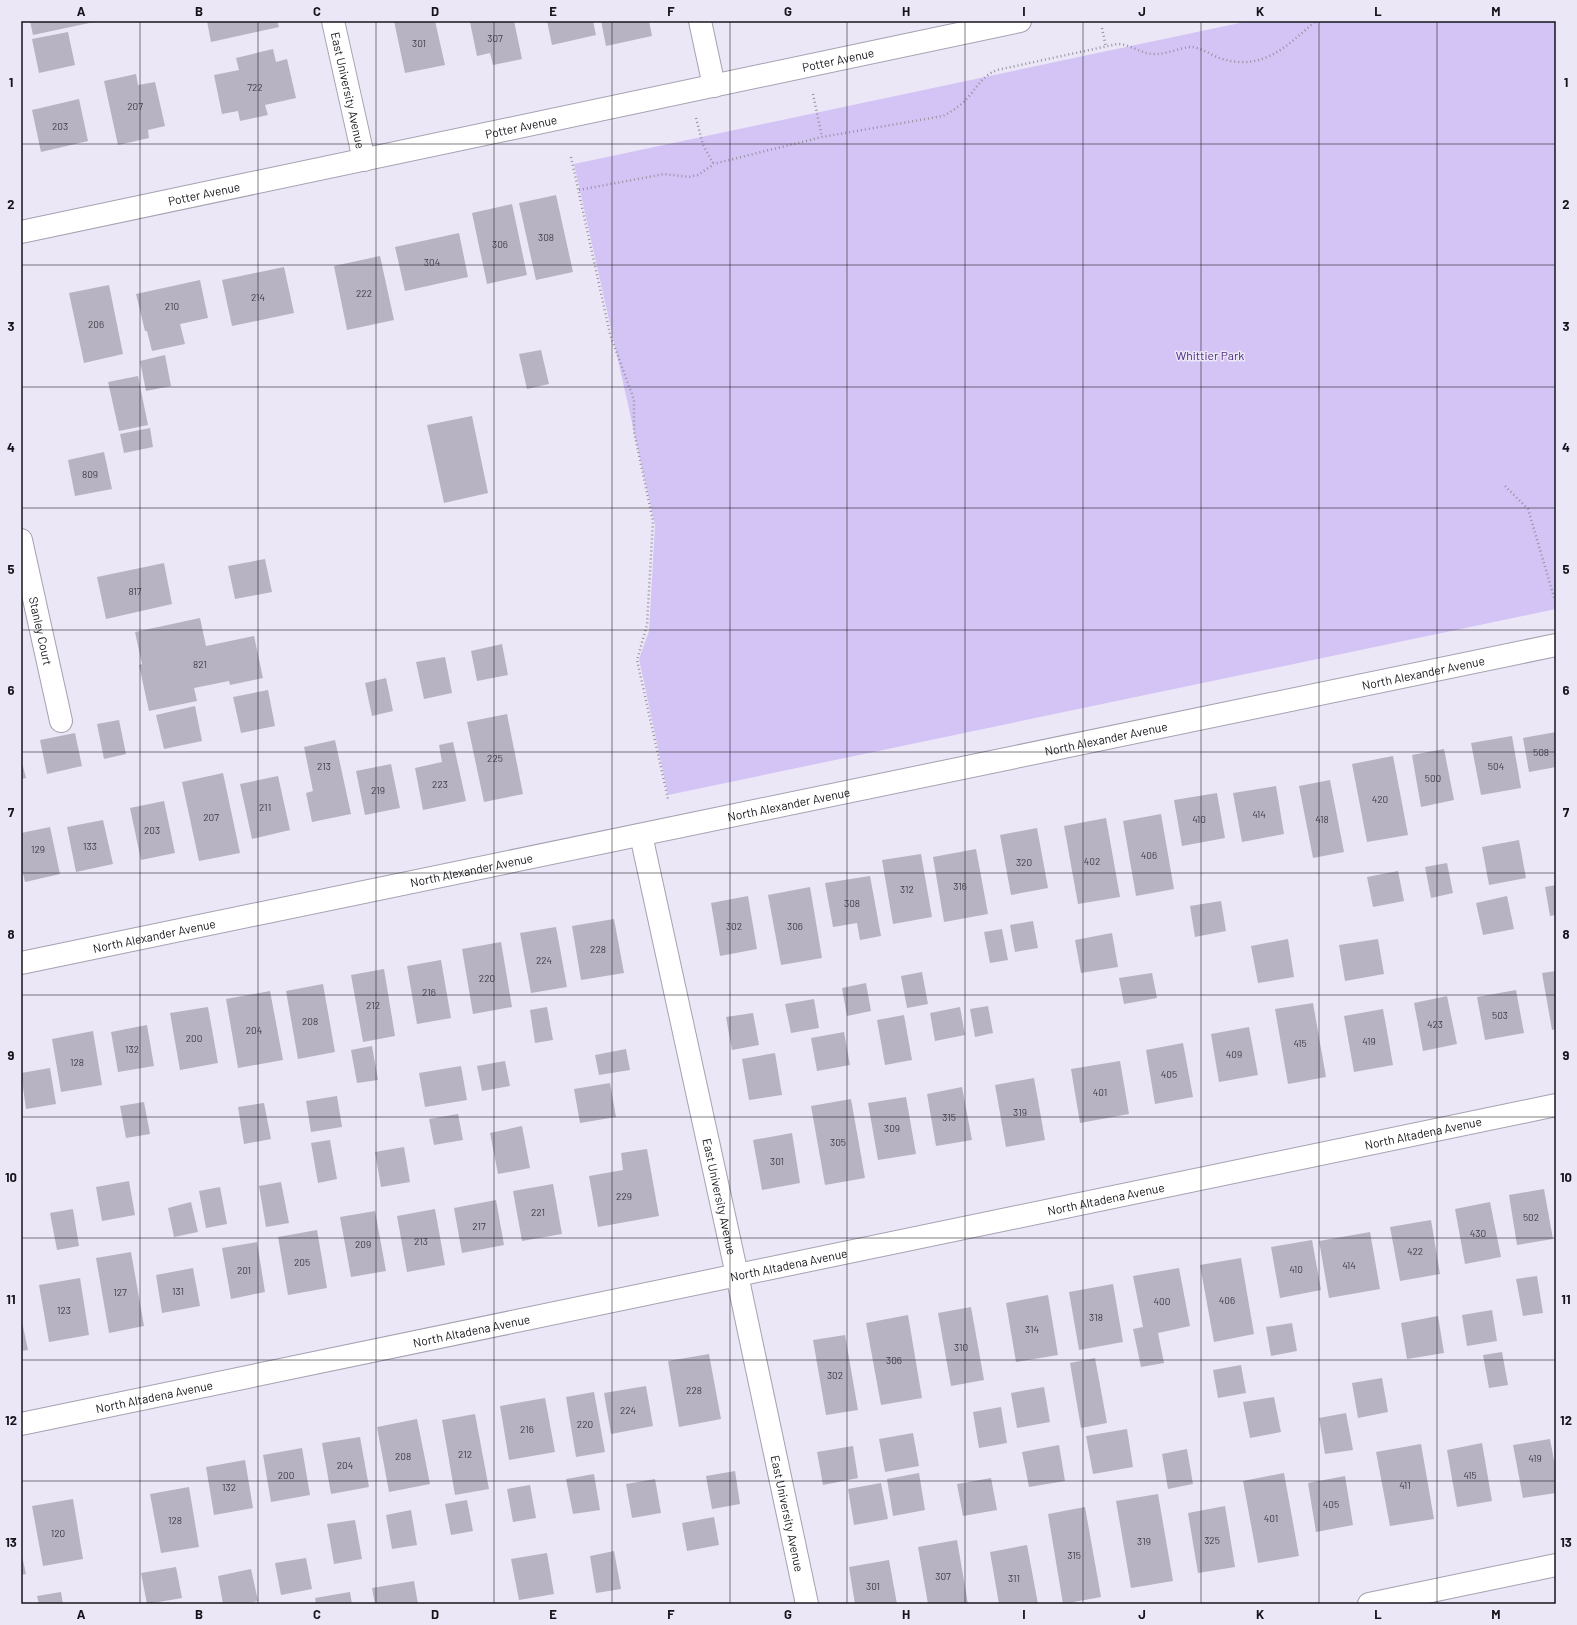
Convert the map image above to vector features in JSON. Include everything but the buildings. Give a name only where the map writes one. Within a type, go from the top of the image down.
[{"type":"street","name":"East University Avenue","points":[[333,21],[364,160]]},
{"type":"street","points":[[700,21],[714,86]]},
{"type":"street","name":"Potter Avenue","points":[[21,232],[1020,21]]},
{"type":"street","name":"Stanley Court","points":[[21,540],[61,721]]},
{"type":"street","name":"North Alexander Avenue","points":[[21,963],[1556,645]]},
{"type":"street","name":"East University Avenue","points":[[641,835],[807,1604]]},
{"type":"street","name":"North Altadena Avenue","points":[[21,1424],[1556,1105]]},
{"type":"street","points":[[1369,1604],[1556,1565]]},
{"type":"path","points":[[579,190],[664,174],[689,177],[698,175],[713,163],[822,137],[942,116],[959,106],[971,94],[982,78],[997,70],[1106,47],[1123,44],[1146,53],[1159,54],[1192,47],[1210,55],[1234,62],[1258,61],[1268,58],[1280,51],[1316,21]]},
{"type":"path","points":[[1102,28],[1106,47]]},
{"type":"path","points":[[695,114],[703,145],[713,163]]},
{"type":"path","points":[[818,117],[822,137]]},
{"type":"path","points":[[571,157],[610,334],[634,400],[634,432],[653,521],[647,625],[637,660],[669,802]]},
{"type":"path","points":[[1505,486],[1528,509],[1556,604]]},
{"type":"green space","name":"Whittier Park","points":[[1249,21],[1556,21],[1556,609],[668,795],[639,659],[649,631],[655,525],[574,164]]}]
